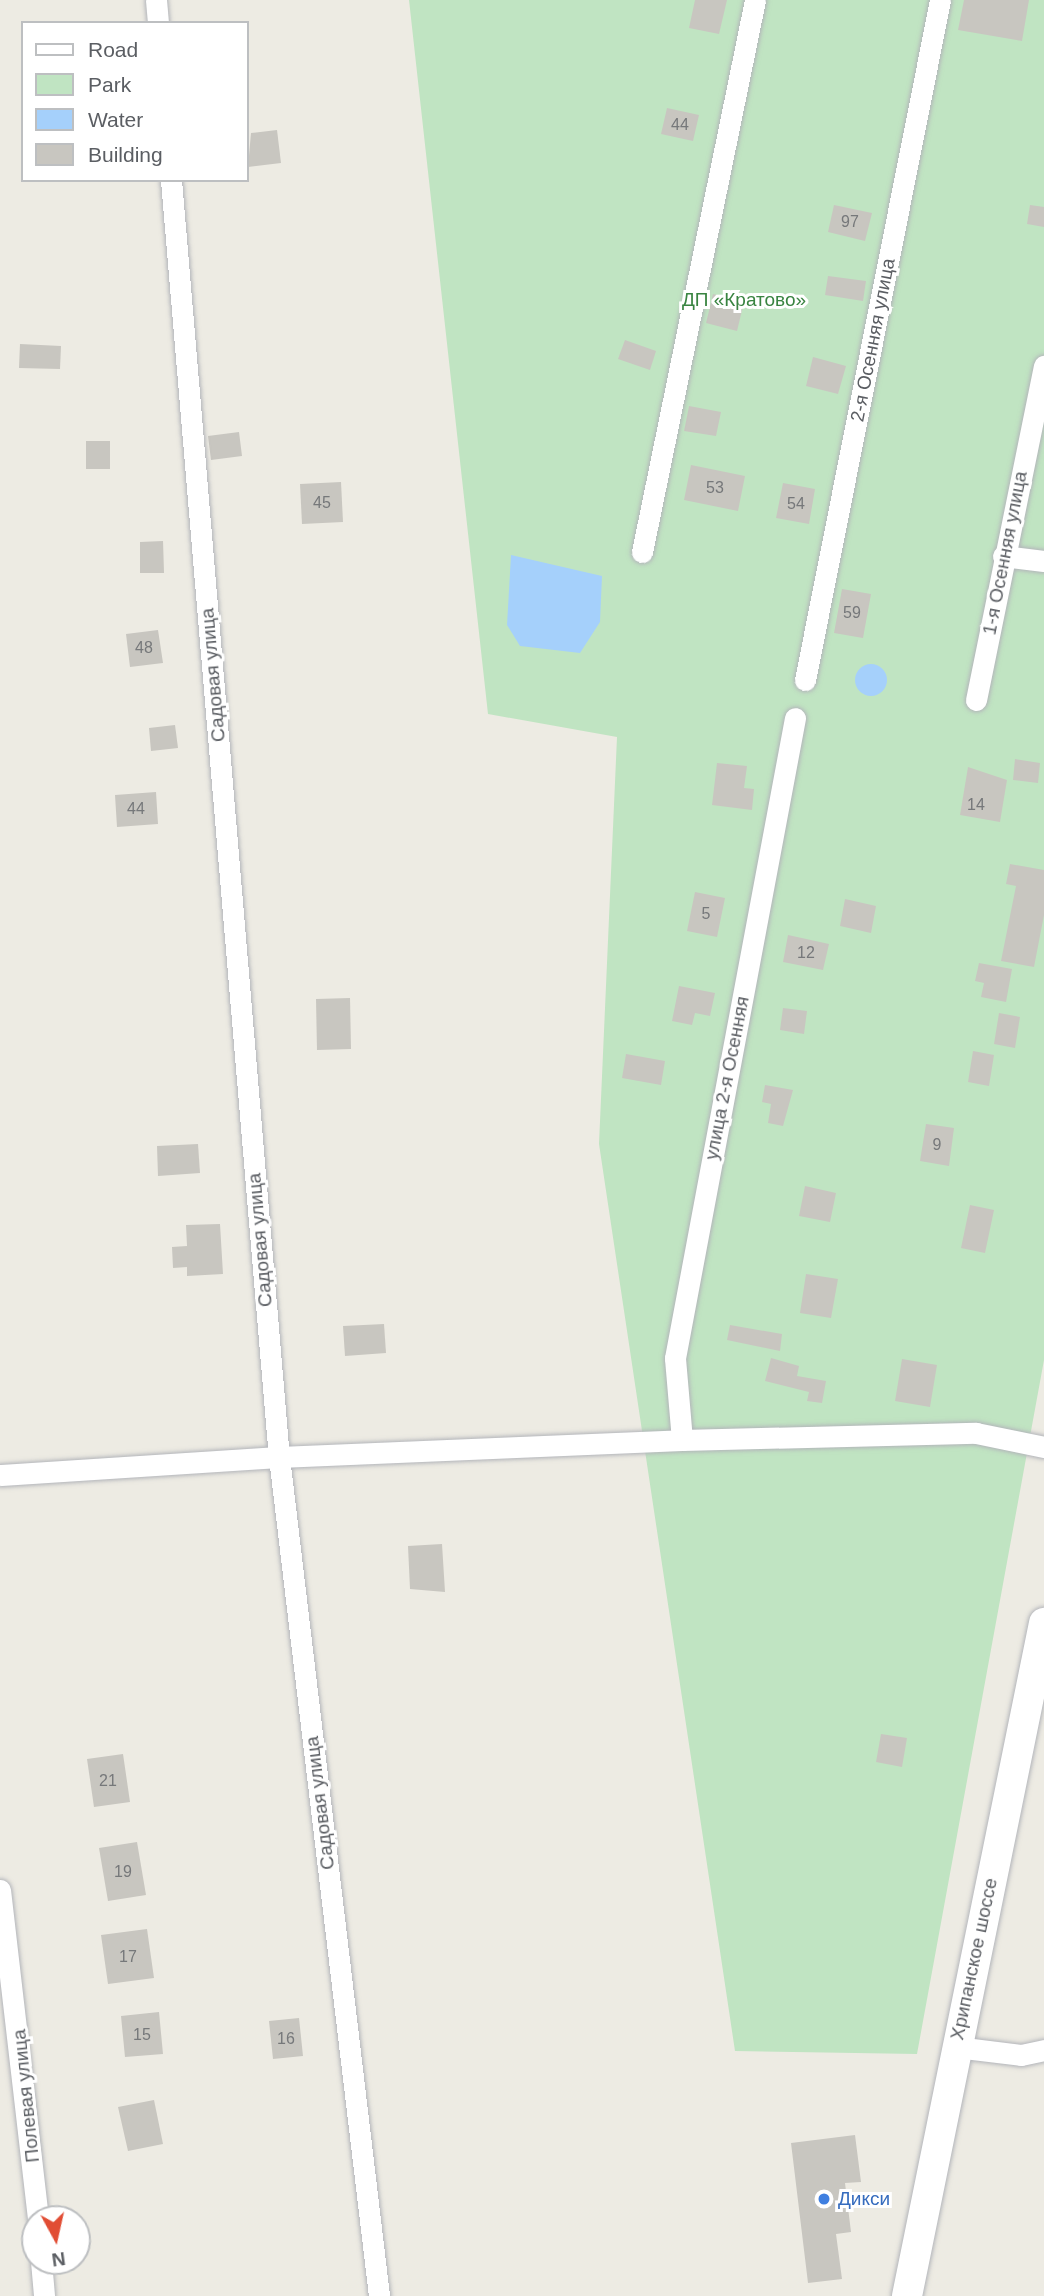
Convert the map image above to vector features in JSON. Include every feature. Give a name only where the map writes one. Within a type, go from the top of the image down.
[{"type":"main road","name":"Хрипанское шоссе","points":[[907,2296],[1044,1623]]},
{"type":"street","points":[[156,0],[158,21]]},
{"type":"street","points":[[642,552],[754,0]]},
{"type":"street","name":"2-я Осенняя улица","points":[[806,680],[940,0]]},
{"type":"street","name":"Садовая улица","points":[[171,182],[279,1457],[379,2296]]},
{"type":"street","name":"1-я Осенняя улица","points":[[976,700],[1003,556],[1044,366]]},
{"type":"street","points":[[1003,556],[1044,561]]},
{"type":"street","name":"улица 2-я Осенняя","points":[[682,1440],[675,1359],[795,718]]},
{"type":"street","points":[[0,1475],[279,1457],[682,1440],[976,1433],[1044,1447]]},
{"type":"street","name":"Полевая улица","points":[[0,1889],[36,2205]]},
{"type":"street","points":[[956,2048],[1021,2055],[1044,2050]]},
{"type":"street","points":[[42,2275],[44,2296]]},
{"type":"green space","name":"ДП «Кратово»","points":[[409,0],[1044,0],[1044,1360],[917,2054],[735,2051],[599,1144],[617,737],[488,714]]},
{"type":"water","points":[[511,555],[602,576],[600,622],[580,653],[520,646],[507,625]]},
{"type":"water","points":[[871,664],[882,669],[887,680],[882,691],[871,696],[860,691],[855,680],[860,669]]},
{"type":"building","points":[[695,0],[727,0],[719,34],[689,28]]},
{"type":"building","points":[[964,0],[1029,0],[1022,41],[958,30]]},
{"type":"building","points":[[667,108],[699,115],[693,141],[661,134]]},
{"type":"building","points":[[277,130],[281,163],[248,167],[251,133]]},
{"type":"building","points":[[834,205],[872,213],[865,241],[828,232]]},
{"type":"building","points":[[1030,205],[1044,207],[1044,227],[1027,224]]},
{"type":"building","points":[[828,276],[866,281],[863,301],[825,295]]},
{"type":"building","points":[[713,294],[744,302],[737,331],[706,323]]},
{"type":"building","points":[[625,340],[656,351],[650,370],[618,359]]},
{"type":"building","points":[[20,344],[61,346],[60,369],[19,368]]},
{"type":"building","points":[[813,357],[846,366],[838,394],[806,386]]},
{"type":"building","points":[[689,406],[721,412],[716,436],[684,431]]},
{"type":"building","points":[[239,432],[242,456],[211,460],[208,436]]},
{"type":"building","points":[[86,441],[110,441],[110,469],[86,469]]},
{"type":"building","points":[[691,465],[745,476],[738,511],[684,500]]},
{"type":"building","points":[[341,482],[343,522],[302,524],[300,484]]},
{"type":"building","points":[[783,483],[815,489],[809,524],[776,518]]},
{"type":"building","points":[[163,541],[164,573],[140,573],[140,542]]},
{"type":"building","points":[[842,589],[871,594],[863,638],[834,633]]},
{"type":"building","points":[[158,630],[163,663],[130,667],[126,634]]},
{"type":"building","points":[[175,725],[178,748],[151,751],[149,728]]},
{"type":"building","points":[[1015,759],[1040,763],[1038,783],[1013,780]]},
{"type":"building","points":[[717,763],[747,766],[744,788],[754,789],[752,810],[712,805]]},
{"type":"building","points":[[968,767],[1007,780],[1000,822],[960,815]]},
{"type":"building","points":[[156,792],[158,824],[117,827],[115,795]]},
{"type":"building","points":[[1010,864],[1044,870],[1044,915],[1034,967],[1001,961],[1016,886],[1006,884]]},
{"type":"building","points":[[695,892],[725,898],[717,937],[687,931]]},
{"type":"building","points":[[845,899],[876,906],[871,933],[840,926]]},
{"type":"building","points":[[788,935],[829,944],[823,970],[783,962]]},
{"type":"building","points":[[979,963],[1012,969],[1006,1002],[981,997],[984,983],[975,981]]},
{"type":"building","points":[[679,986],[715,993],[710,1016],[695,1013],[692,1025],[672,1021]]},
{"type":"building","points":[[350,998],[351,1049],[317,1050],[316,999]]},
{"type":"building","points":[[783,1008],[807,1011],[804,1034],[780,1030]]},
{"type":"building","points":[[999,1013],[1020,1017],[1015,1048],[994,1044]]},
{"type":"building","points":[[973,1051],[994,1055],[989,1086],[968,1082]]},
{"type":"building","points":[[626,1054],[665,1061],[661,1085],[622,1078]]},
{"type":"building","points":[[765,1085],[793,1090],[783,1126],[768,1123],[771,1104],[762,1102]]},
{"type":"building","points":[[926,1124],[954,1128],[949,1166],[920,1161]]},
{"type":"building","points":[[198,1144],[200,1173],[158,1176],[157,1146]]},
{"type":"building","points":[[805,1186],[836,1193],[830,1222],[799,1216]]},
{"type":"building","points":[[970,1205],[994,1210],[985,1253],[961,1248]]},
{"type":"building","points":[[220,1224],[223,1274],[187,1276],[187,1267],[173,1268],[172,1247],[187,1246],[186,1225]]},
{"type":"building","points":[[806,1274],[838,1279],[831,1318],[800,1313]]},
{"type":"building","points":[[384,1324],[386,1353],[345,1356],[343,1326]]},
{"type":"building","points":[[730,1325],[782,1334],[780,1351],[727,1340]]},
{"type":"building","points":[[771,1358],[799,1366],[797,1376],[826,1381],[822,1403],[807,1401],[809,1392],[765,1381]]},
{"type":"building","points":[[902,1359],[937,1365],[930,1407],[895,1401]]},
{"type":"building","points":[[442,1544],[445,1592],[410,1589],[408,1546]]},
{"type":"building","points":[[881,1734],[907,1738],[902,1767],[876,1762]]},
{"type":"building","points":[[123,1754],[130,1802],[94,1807],[87,1759]]},
{"type":"building","points":[[137,1842],[146,1895],[108,1901],[99,1848]]},
{"type":"building","points":[[147,1929],[154,1978],[108,1984],[101,1935]]},
{"type":"building","points":[[159,2012],[163,2054],[125,2057],[121,2016]]},
{"type":"building","points":[[299,2018],[303,2056],[273,2059],[269,2021]]},
{"type":"building","points":[[154,2100],[163,2144],[128,2151],[118,2107]]},
{"type":"building","points":[[855,2135],[861,2182],[845,2183],[851,2232],[836,2234],[842,2279],[808,2283],[791,2143]]},
{"type":"place","name":"Дикси","points":[[824,2199]]}]
